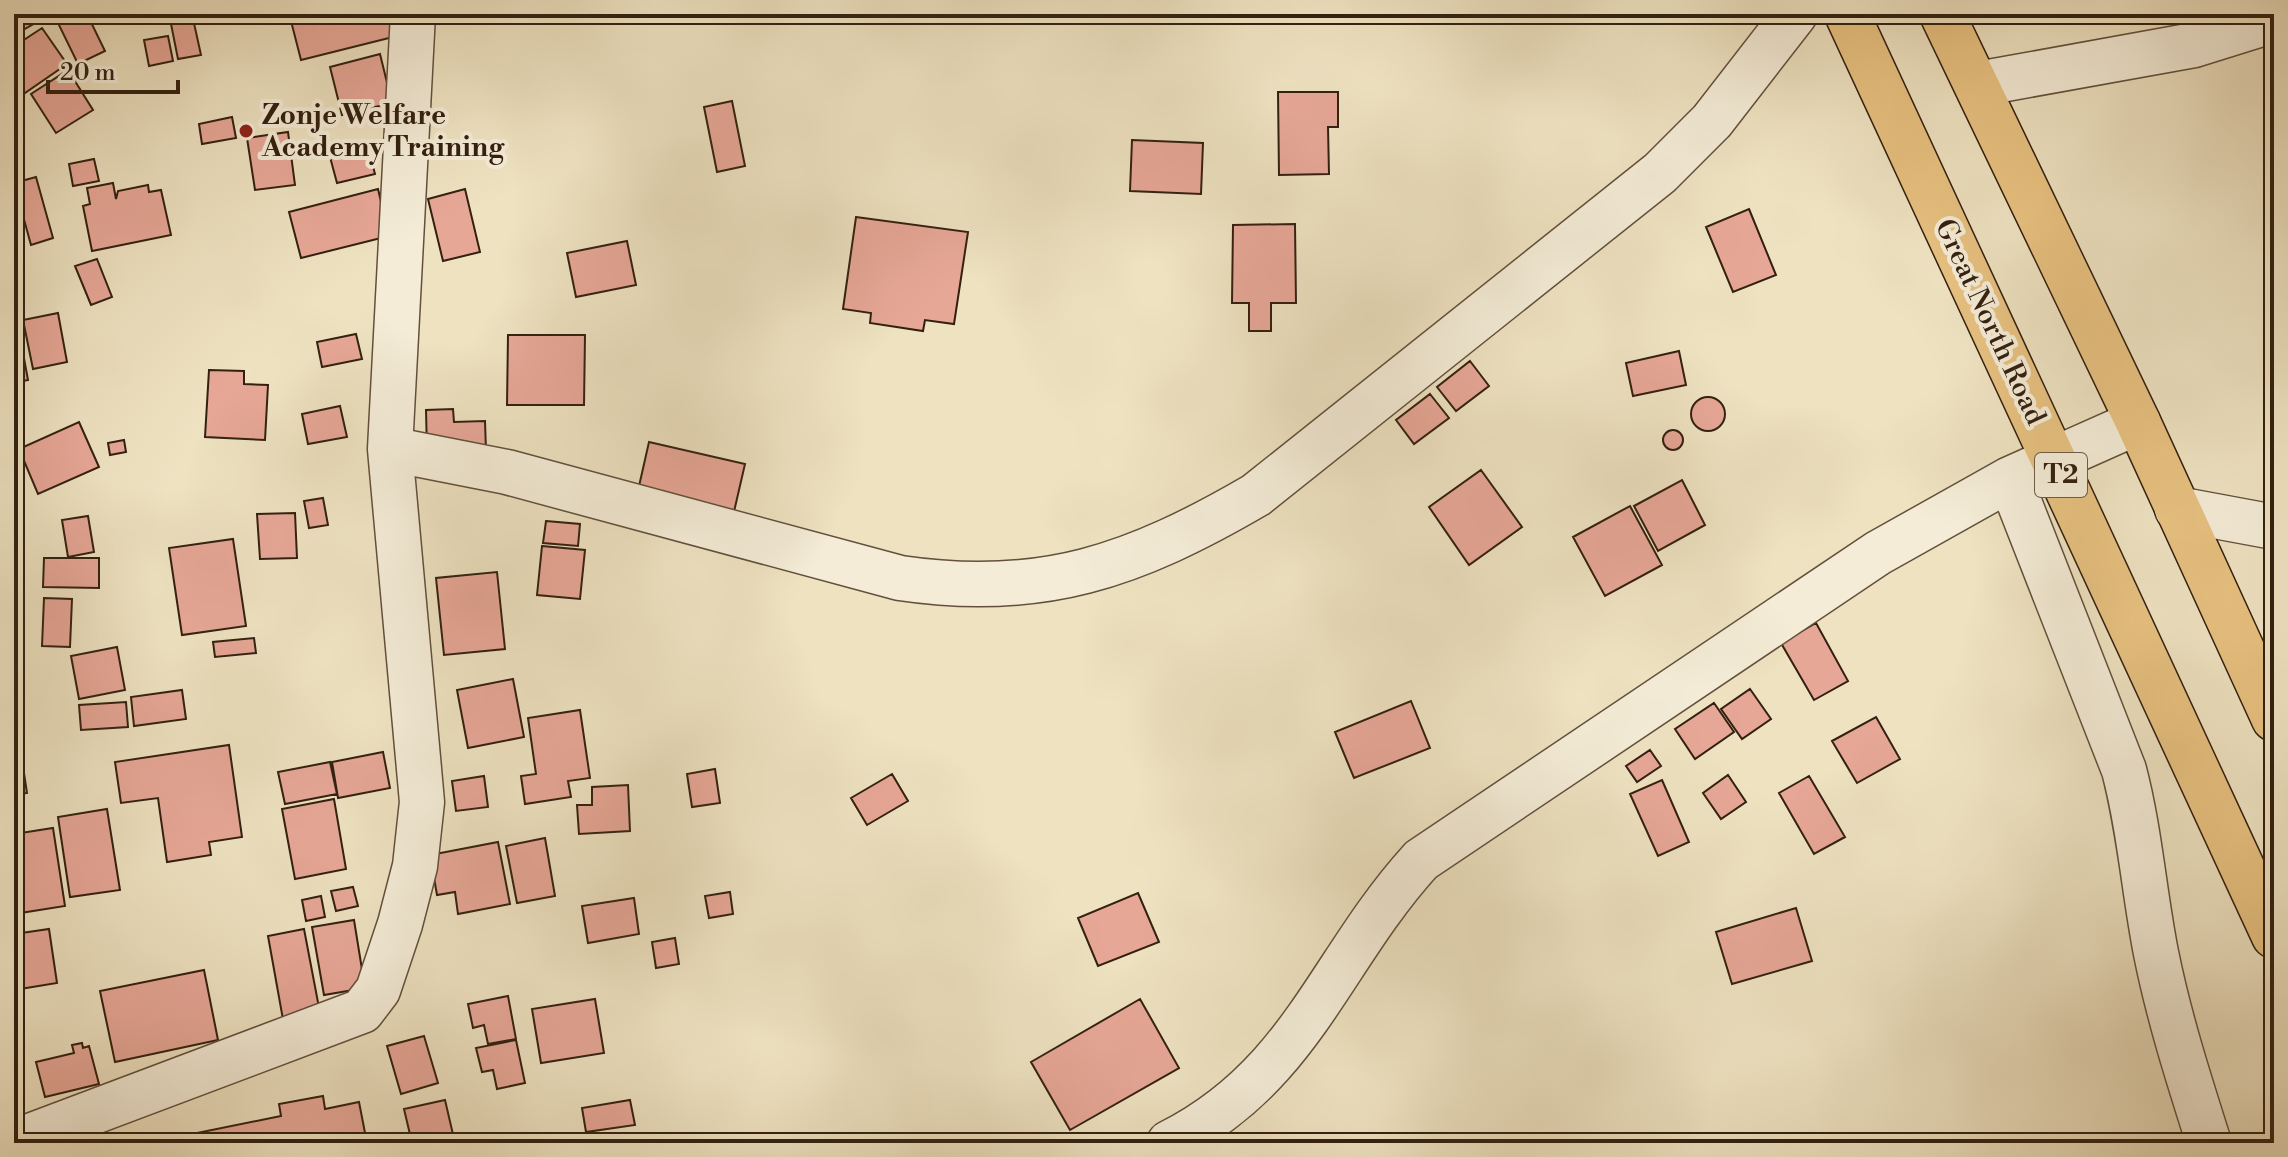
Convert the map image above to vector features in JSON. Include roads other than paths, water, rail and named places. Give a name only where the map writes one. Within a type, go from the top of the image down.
[{"type":"highway","name":"Great North Road","points":[[1847,14],[2274,936]]},
{"type":"highway","points":[[1942,14],[2138,422],[2274,719]]},
{"type":"street","points":[[14,1142],[362,1011],[378,990],[415,866],[422,802],[412,720],[390,449],[413,14]]},
{"type":"street","points":[[390,449],[507,472],[900,578],[958,586],[1018,585],[1084,572],[1149,551],[1256,495],[1660,173],[1712,121],[1795,14]]},
{"type":"street","points":[[1978,84],[2194,45],[2274,20]]},
{"type":"street","points":[[1169,1143],[1195,1130],[1251,1089],[1292,1044],[1396,888],[1421,860],[1878,553],[2010,479],[2138,422]]},
{"type":"street","points":[[2010,479],[2124,770],[2135,814],[2155,948],[2171,1020],[2209,1143]]},
{"type":"street","points":[[2177,509],[2274,527]]},
{"type":"place","name":"Zonje Welfare Academy Training","points":[[246,131]]}]
